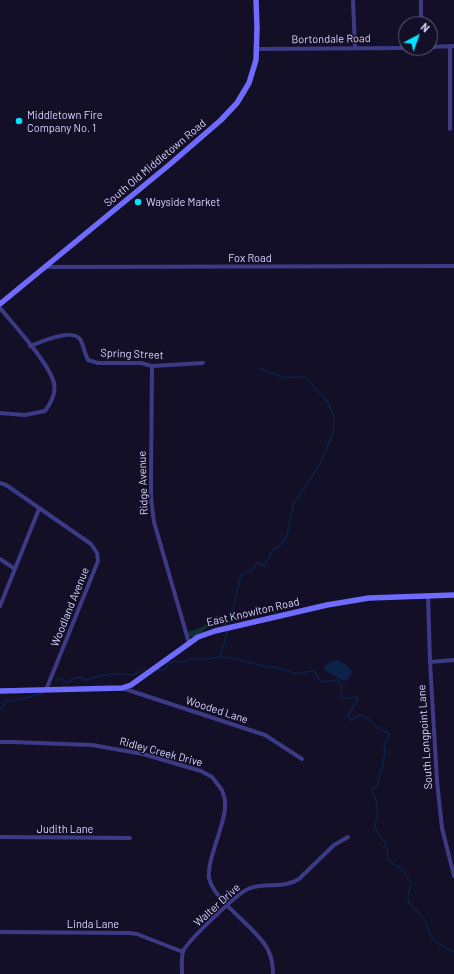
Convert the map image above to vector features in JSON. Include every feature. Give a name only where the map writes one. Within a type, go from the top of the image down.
[{"type":"main road","name":"South Old Middletown Road","points":[[0,304],[175,160],[230,112],[249,83],[256,60],[256,0]]},
{"type":"main road","name":"East Knowlton Road","points":[[0,691],[122,688],[131,684],[189,643],[203,635],[215,631],[327,605],[369,598],[454,595]]},
{"type":"street","points":[[353,0],[355,48]]},
{"type":"street","points":[[421,0],[421,16]]},
{"type":"street","points":[[438,47],[452,46],[450,129]]},
{"type":"street","name":"Bortondale Road","points":[[256,49],[398,48]]},
{"type":"street","name":"Fox Road","points":[[46,267],[454,266]]},
{"type":"street","points":[[0,308],[49,370],[54,384],[54,395],[45,411],[35,414],[0,413]]},
{"type":"street","name":"Spring Street","points":[[30,346],[65,334],[80,339],[88,360],[98,363],[141,363],[152,366],[203,363]]},
{"type":"street","name":"Ridge Avenue","points":[[152,366],[151,498],[154,522],[189,643]]},
{"type":"street","name":"Woodland Avenue","points":[[0,483],[6,485],[91,544],[97,553],[98,561],[46,690]]},
{"type":"street","points":[[0,606],[39,509]]},
{"type":"street","points":[[0,559],[15,569]]},
{"type":"street","name":"South Longpoint Lane","points":[[428,595],[430,662],[437,781],[442,828],[454,876]]},
{"type":"street","points":[[430,662],[454,660]]},
{"type":"street","name":"Wooded Lane","points":[[122,688],[265,735],[302,758]]},
{"type":"street","name":"Ridley Creek Drive","points":[[0,742],[92,745],[143,754],[201,771],[212,777],[222,790],[225,800],[225,810],[210,866],[209,876],[211,885],[227,906],[268,949],[272,962],[273,974]]},
{"type":"street","name":"Walter Drive","points":[[183,952],[194,938],[227,906],[249,888],[293,883],[301,878],[334,845],[348,837]]},
{"type":"street","name":"Judith Lane","points":[[0,838],[130,838]]},
{"type":"street","name":"Linda Lane","points":[[0,932],[129,933],[137,934],[183,952]]},
{"type":"street","points":[[182,974],[183,952]]},
{"type":"green space","points":[[217,615],[227,625],[223,625],[217,618],[215,618],[201,633],[194,637],[189,637],[187,632],[203,627]]},
{"type":"water","points":[[337,660],[345,664],[352,671],[351,675],[345,681],[323,669],[330,662]]},
{"type":"waterway","points":[[230,622],[241,575],[254,569],[256,564],[259,563],[264,566],[273,550],[280,546],[287,536],[293,504],[321,462],[333,432],[334,416],[327,401],[306,378],[284,378],[259,368]]},
{"type":"waterway","points":[[220,656],[228,631]]},
{"type":"waterway","points":[[157,670],[164,670],[170,663],[176,661],[183,662],[194,658],[200,660],[220,657],[232,658],[298,674],[314,671],[321,682],[337,680],[340,682],[342,690],[340,697],[343,699],[357,697],[358,700],[348,715],[351,720],[360,715],[365,716],[378,728],[390,734],[384,745],[385,752],[383,767],[377,786],[372,789],[377,810],[375,824],[376,829],[386,845],[389,860],[403,871],[411,885],[408,896],[409,903],[423,917],[433,938],[442,946],[454,952]]},
{"type":"waterway","points":[[142,670],[146,669]]},
{"type":"waterway","points":[[56,681],[59,677],[67,683],[78,677],[87,680],[113,674],[133,675],[138,672]]},
{"type":"waterway","points":[[0,710],[4,706],[6,700],[14,701],[44,693]]},
{"type":"place","name":"Middletown Fire Company No. 1","points":[[19,121]]},
{"type":"place","name":"Wayside Market","points":[[138,202]]}]
